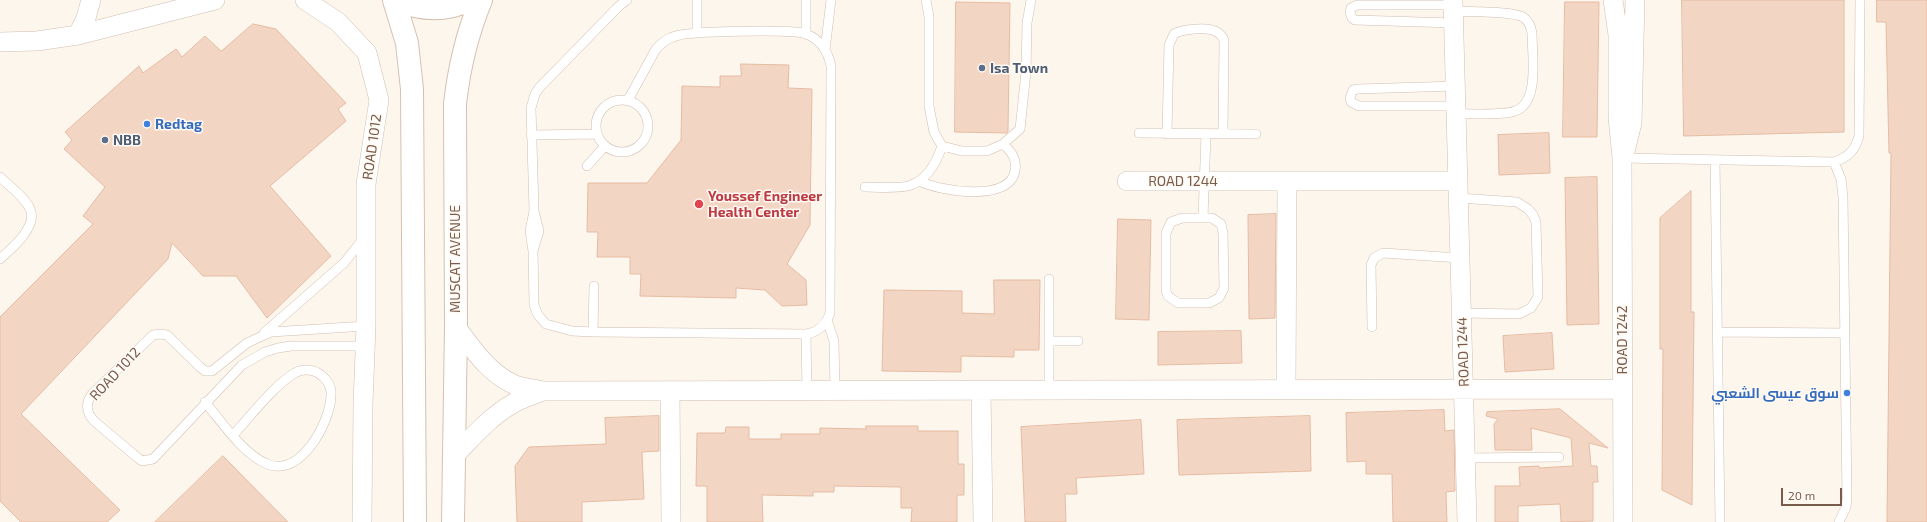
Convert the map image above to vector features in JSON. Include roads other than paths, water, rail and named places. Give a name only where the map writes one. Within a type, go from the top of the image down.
[{"type":"street","points":[[92,0],[98,15],[108,28]]},
{"type":"street","points":[[78,35],[92,0]]},
{"type":"street","points":[[0,42],[37,41],[78,35],[215,0]]},
{"type":"street","name":"ROAD 1012","points":[[304,0],[338,22],[367,53],[379,100],[366,184],[366,326],[363,404],[362,522]]},
{"type":"street","points":[[394,0],[407,42],[412,89],[415,522]]},
{"type":"street","points":[[397,0],[423,8],[439,9],[455,6],[470,0]]},
{"type":"street","name":"MUSCAT AVENUE","points":[[453,522],[456,327],[455,104],[458,74],[465,46],[481,0]]},
{"type":"street","name":"ROAD 1242","points":[[1613,0],[1618,35],[1618,117],[1622,158],[1623,522]]},
{"type":"street","name":"ROAD 1242","points":[[1622,158],[1632,123],[1635,0]]},
{"type":"street","name":"ROAD 1244","points":[[1454,10],[1467,522]]},
{"type":"street","name":"ROAD 1244","points":[[1127,181],[1287,181],[1458,190]]},
{"type":"street","points":[[1286,389],[1287,181]]},
{"type":"street","points":[[456,327],[482,361],[492,371],[517,385],[542,391],[1622,389]]},
{"type":"street","points":[[981,390],[983,522]]},
{"type":"street","points":[[453,457],[488,421],[501,411],[515,402],[542,391]]},
{"type":"street","points":[[670,391],[671,522]]},
{"type":"lane","points":[[627,0],[619,6],[539,88],[535,94],[531,108],[534,211],[539,231],[533,251],[534,305],[541,320],[546,324],[572,331],[806,334],[816,331],[827,320],[830,306],[831,66],[826,50],[831,0]]},
{"type":"lane","points":[[697,0],[697,33]]},
{"type":"lane","points":[[806,0],[806,34]]},
{"type":"lane","points":[[926,0],[929,18],[929,106],[934,132],[942,146],[962,151],[987,151],[1004,144],[1020,129],[1026,72],[1028,23],[1032,0]]},
{"type":"lane","points":[[1622,158],[1834,162],[1844,159],[1857,146],[1860,136],[1860,0]]},
{"type":"lane","points":[[1454,10],[1355,20],[1352,18],[1350,12],[1351,8],[1357,5],[1454,10],[1516,14],[1526,20],[1531,26],[1532,33],[1532,87],[1526,104],[1521,108],[1508,112],[1358,106],[1351,102],[1350,98],[1353,90],[1358,89],[1456,86]]},
{"type":"lane","points":[[1167,134],[1169,45],[1174,34],[1185,30],[1212,30],[1217,32],[1224,40],[1223,134]]},
{"type":"lane","points":[[628,100],[652,56],[661,43],[675,36],[697,33],[798,31],[814,38],[826,50]]},
{"type":"lane","points":[[619,99],[628,100],[637,104],[644,110],[648,123],[646,137],[640,145],[632,150],[623,152],[605,146],[597,134],[597,120],[603,108],[610,102],[619,99]]},
{"type":"lane","points":[[1139,133],[1256,134]]},
{"type":"lane","points":[[532,135],[597,134]]},
{"type":"lane","points":[[1203,218],[1206,134]]},
{"type":"lane","points":[[918,181],[929,186],[949,190],[996,191],[1010,182],[1016,166],[1012,154],[1004,144]]},
{"type":"lane","points":[[587,166],[605,146]]},
{"type":"lane","points":[[865,187],[910,186],[918,181],[933,166],[942,146]]},
{"type":"lane","points":[[1715,160],[1720,522]]},
{"type":"lane","points":[[1834,162],[1841,179],[1843,197],[1847,499],[1844,515],[1839,522]]},
{"type":"lane","points":[[0,177],[30,208],[32,220],[26,231],[0,259]]},
{"type":"lane","points":[[1458,190],[1517,202],[1528,209],[1536,222],[1538,290],[1535,303],[1526,312],[1519,314],[1462,313]]},
{"type":"lane","points":[[1203,218],[1217,220],[1223,228],[1224,288],[1222,294],[1214,302],[1178,302],[1168,296],[1165,285],[1168,227],[1176,219],[1203,218]]},
{"type":"lane","points":[[261,335],[344,263],[365,236]]},
{"type":"lane","points":[[1372,328],[1371,265],[1377,256],[1383,254],[1460,258]]},
{"type":"lane","points":[[1049,279],[1050,390]]},
{"type":"lane","points":[[593,332],[594,286]]},
{"type":"lane","points":[[827,320],[831,327],[834,341],[835,390]]},
{"type":"lane","name":"ROAD 1012","points":[[365,346],[291,346],[265,352],[242,366],[205,402],[153,459],[148,461],[138,458],[94,420],[89,415],[87,408],[88,400],[92,394],[153,335],[167,335],[205,371],[212,371],[247,343],[261,335],[271,332],[366,326]]},
{"type":"lane","points":[[1717,332],[1844,333]]},
{"type":"lane","points":[[806,334],[807,391]]},
{"type":"lane","points":[[1049,340],[1078,342]]},
{"type":"lane","points":[[205,402],[233,435],[249,451],[268,464],[277,466],[298,460],[307,452],[324,421],[332,395],[330,385],[324,377],[315,372],[305,370],[296,373],[278,387],[233,435]]},
{"type":"lane","points":[[1466,458],[1559,457]]},
{"type":"place","name":"Isa Town","points":[[982,68]]},
{"type":"place","name":"Redtag","points":[[147,124]]},
{"type":"place","name":"NBB","points":[[105,140]]},
{"type":"place","name":"Youssef Engineer Health Center","points":[[699,204]]},
{"type":"place","name":"سوق عيسى الشعبي","points":[[1847,393]]}]
